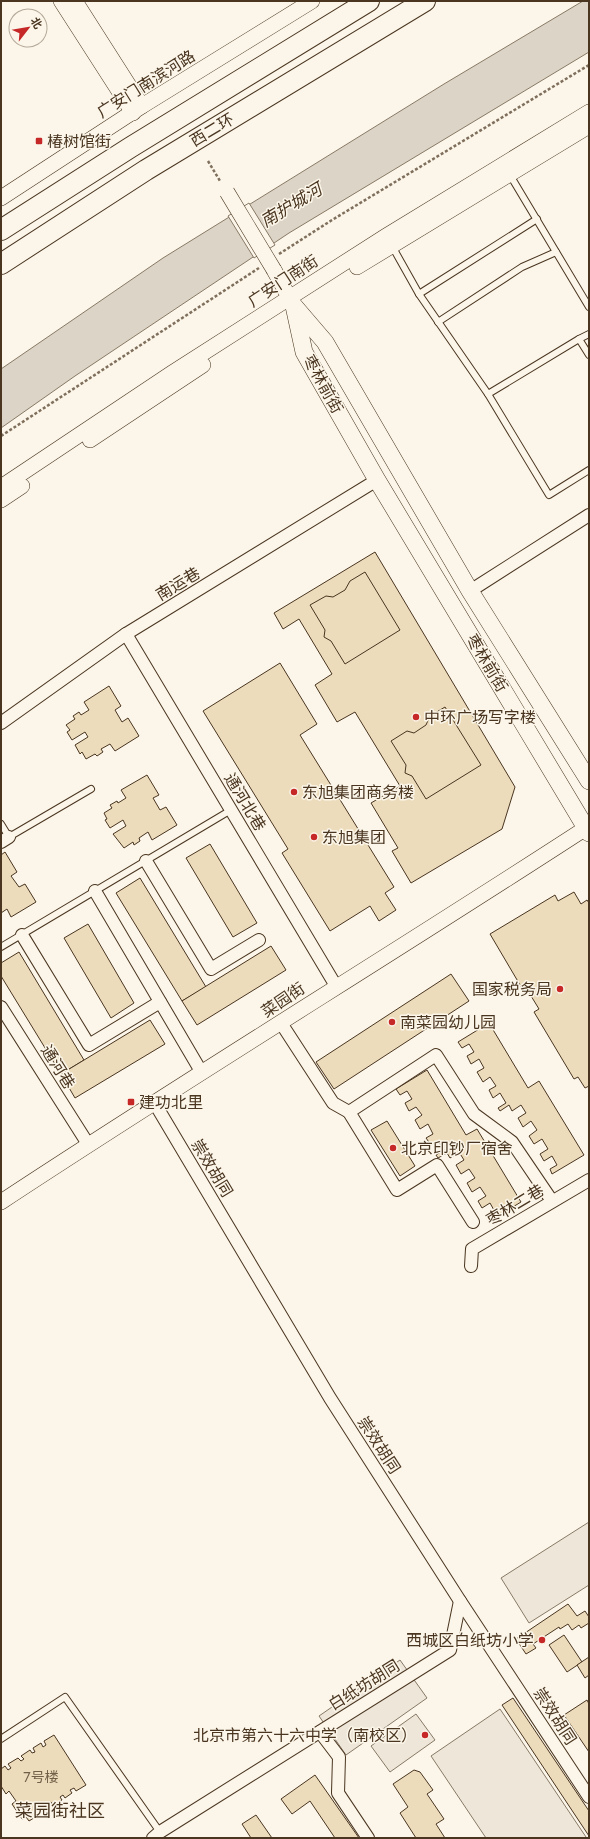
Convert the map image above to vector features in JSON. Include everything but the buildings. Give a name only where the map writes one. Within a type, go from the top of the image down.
[{"type":"highway","name":"西二环","points":[[1,230],[131,147],[369,1]]},
{"type":"highway","name":"西二环","points":[[1,264],[146,170],[425,1]]},
{"type":"main road","name":"枣林前街","points":[[292,302],[304,352],[377,480],[588,829]]},
{"type":"main road","name":"枣林前街","points":[[292,302],[325,342],[470,591],[589,781]]},
{"type":"street","points":[[61,1],[137,110]]},
{"type":"street","points":[[75,1],[137,110]]},
{"type":"street","name":"广安门南滨河路","points":[[1,198],[137,110],[312,1]]},
{"type":"street","name":"广安门南街","points":[[507,169],[589,112]]},
{"type":"street","name":"广安门南街","points":[[1,500],[292,302],[388,241],[507,169],[589,126]]},
{"type":"street","points":[[227,192],[292,302]]},
{"type":"street","name":"广安门南街","points":[[1,487],[165,377],[292,302]]},
{"type":"street","name":"南运巷","points":[[1,723],[126,634],[377,480]]},
{"type":"street","points":[[470,591],[589,515]]},
{"type":"street","name":"通河北巷","points":[[126,634],[336,986]]},
{"type":"street","name":"菜园街","points":[[1,1202],[88,1144],[281,1023],[336,986],[588,829]]},
{"type":"street","points":[[146,861],[211,969],[259,940]]},
{"type":"street","points":[[95,891],[202,1073]]},
{"type":"street","points":[[22,935],[90,1045],[160,1002]]},
{"type":"street","name":"通河巷","points":[[1,1007],[88,1144]]},
{"type":"street","points":[[281,1023],[333,1103],[348,1112],[397,1190],[437,1165],[473,1222]]},
{"type":"street","points":[[348,1112],[436,1055],[474,1114],[512,1142],[552,1201]]},
{"type":"street","name":"崇效胡同","points":[[154,1102],[330,1398],[460,1601],[589,1797]]},
{"type":"street","name":"枣林二巷","points":[[471,1266],[472,1249],[589,1180]]},
{"type":"street","name":"白纸坊胡同","points":[[156,1835],[450,1650],[460,1601]]},
{"type":"street","points":[[320,1732],[339,1757],[338,1793],[368,1838]]},
{"type":"lane","points":[[507,169],[589,307]]},
{"type":"lane","points":[[419,294],[537,219]]},
{"type":"lane","points":[[388,241],[419,294],[488,394],[548,495],[589,470]]},
{"type":"lane","points":[[438,322],[522,267],[556,252]]},
{"type":"lane","points":[[488,394],[589,334]]},
{"type":"lane","points":[[579,340],[589,355]]},
{"type":"lane","points":[[1,824],[5,840],[91,789]]},
{"type":"lane","points":[[1,947],[231,810]]},
{"type":"lane","points":[[1,1739],[65,1697],[156,1835]]},
{"type":"path","points":[[1,436],[269,265],[332,220],[589,65]]},
{"type":"path","points":[[208,161],[227,192]]},
{"type":"shaded area","points":[[589,1522],[589,1585],[529,1623],[501,1578]]},
{"type":"shaded area","points":[[400,1660],[427,1698],[346,1755],[319,1716]]},
{"type":"shaded area","points":[[500,1709],[586,1838],[486,1838],[431,1756]]},
{"type":"shaded area","points":[[416,1714],[435,1740],[390,1772],[371,1746]]},
{"type":"water","name":"南护城河","points":[[583,1],[589,1],[589,52],[289,233],[75,376],[1,428],[1,369],[163,258],[444,84]]},
{"type":"pier","points":[[249,203],[275,245],[254,258],[228,216]]},
{"type":"place","name":"椿树馆街","points":[[39,141]]},
{"type":"place","name":"中环广场写字楼","points":[[416,717]]},
{"type":"place","name":"东旭集团商务楼","points":[[294,792]]},
{"type":"place","name":"东旭集团","points":[[314,837]]},
{"type":"place","name":"国家税务局","points":[[560,989]]},
{"type":"place","name":"南菜园幼儿园","points":[[392,1022]]},
{"type":"place","name":"建功北里","points":[[131,1102]]},
{"type":"place","name":"北京印钞厂宿舍","points":[[393,1148]]},
{"type":"place","name":"西城区白纸坊小学","points":[[542,1640]]},
{"type":"place","name":"北京市第六十六中学（南校区）","points":[[425,1735]]},
{"type":"district","name":"菜园街社区","points":[[60,1811]]}]
